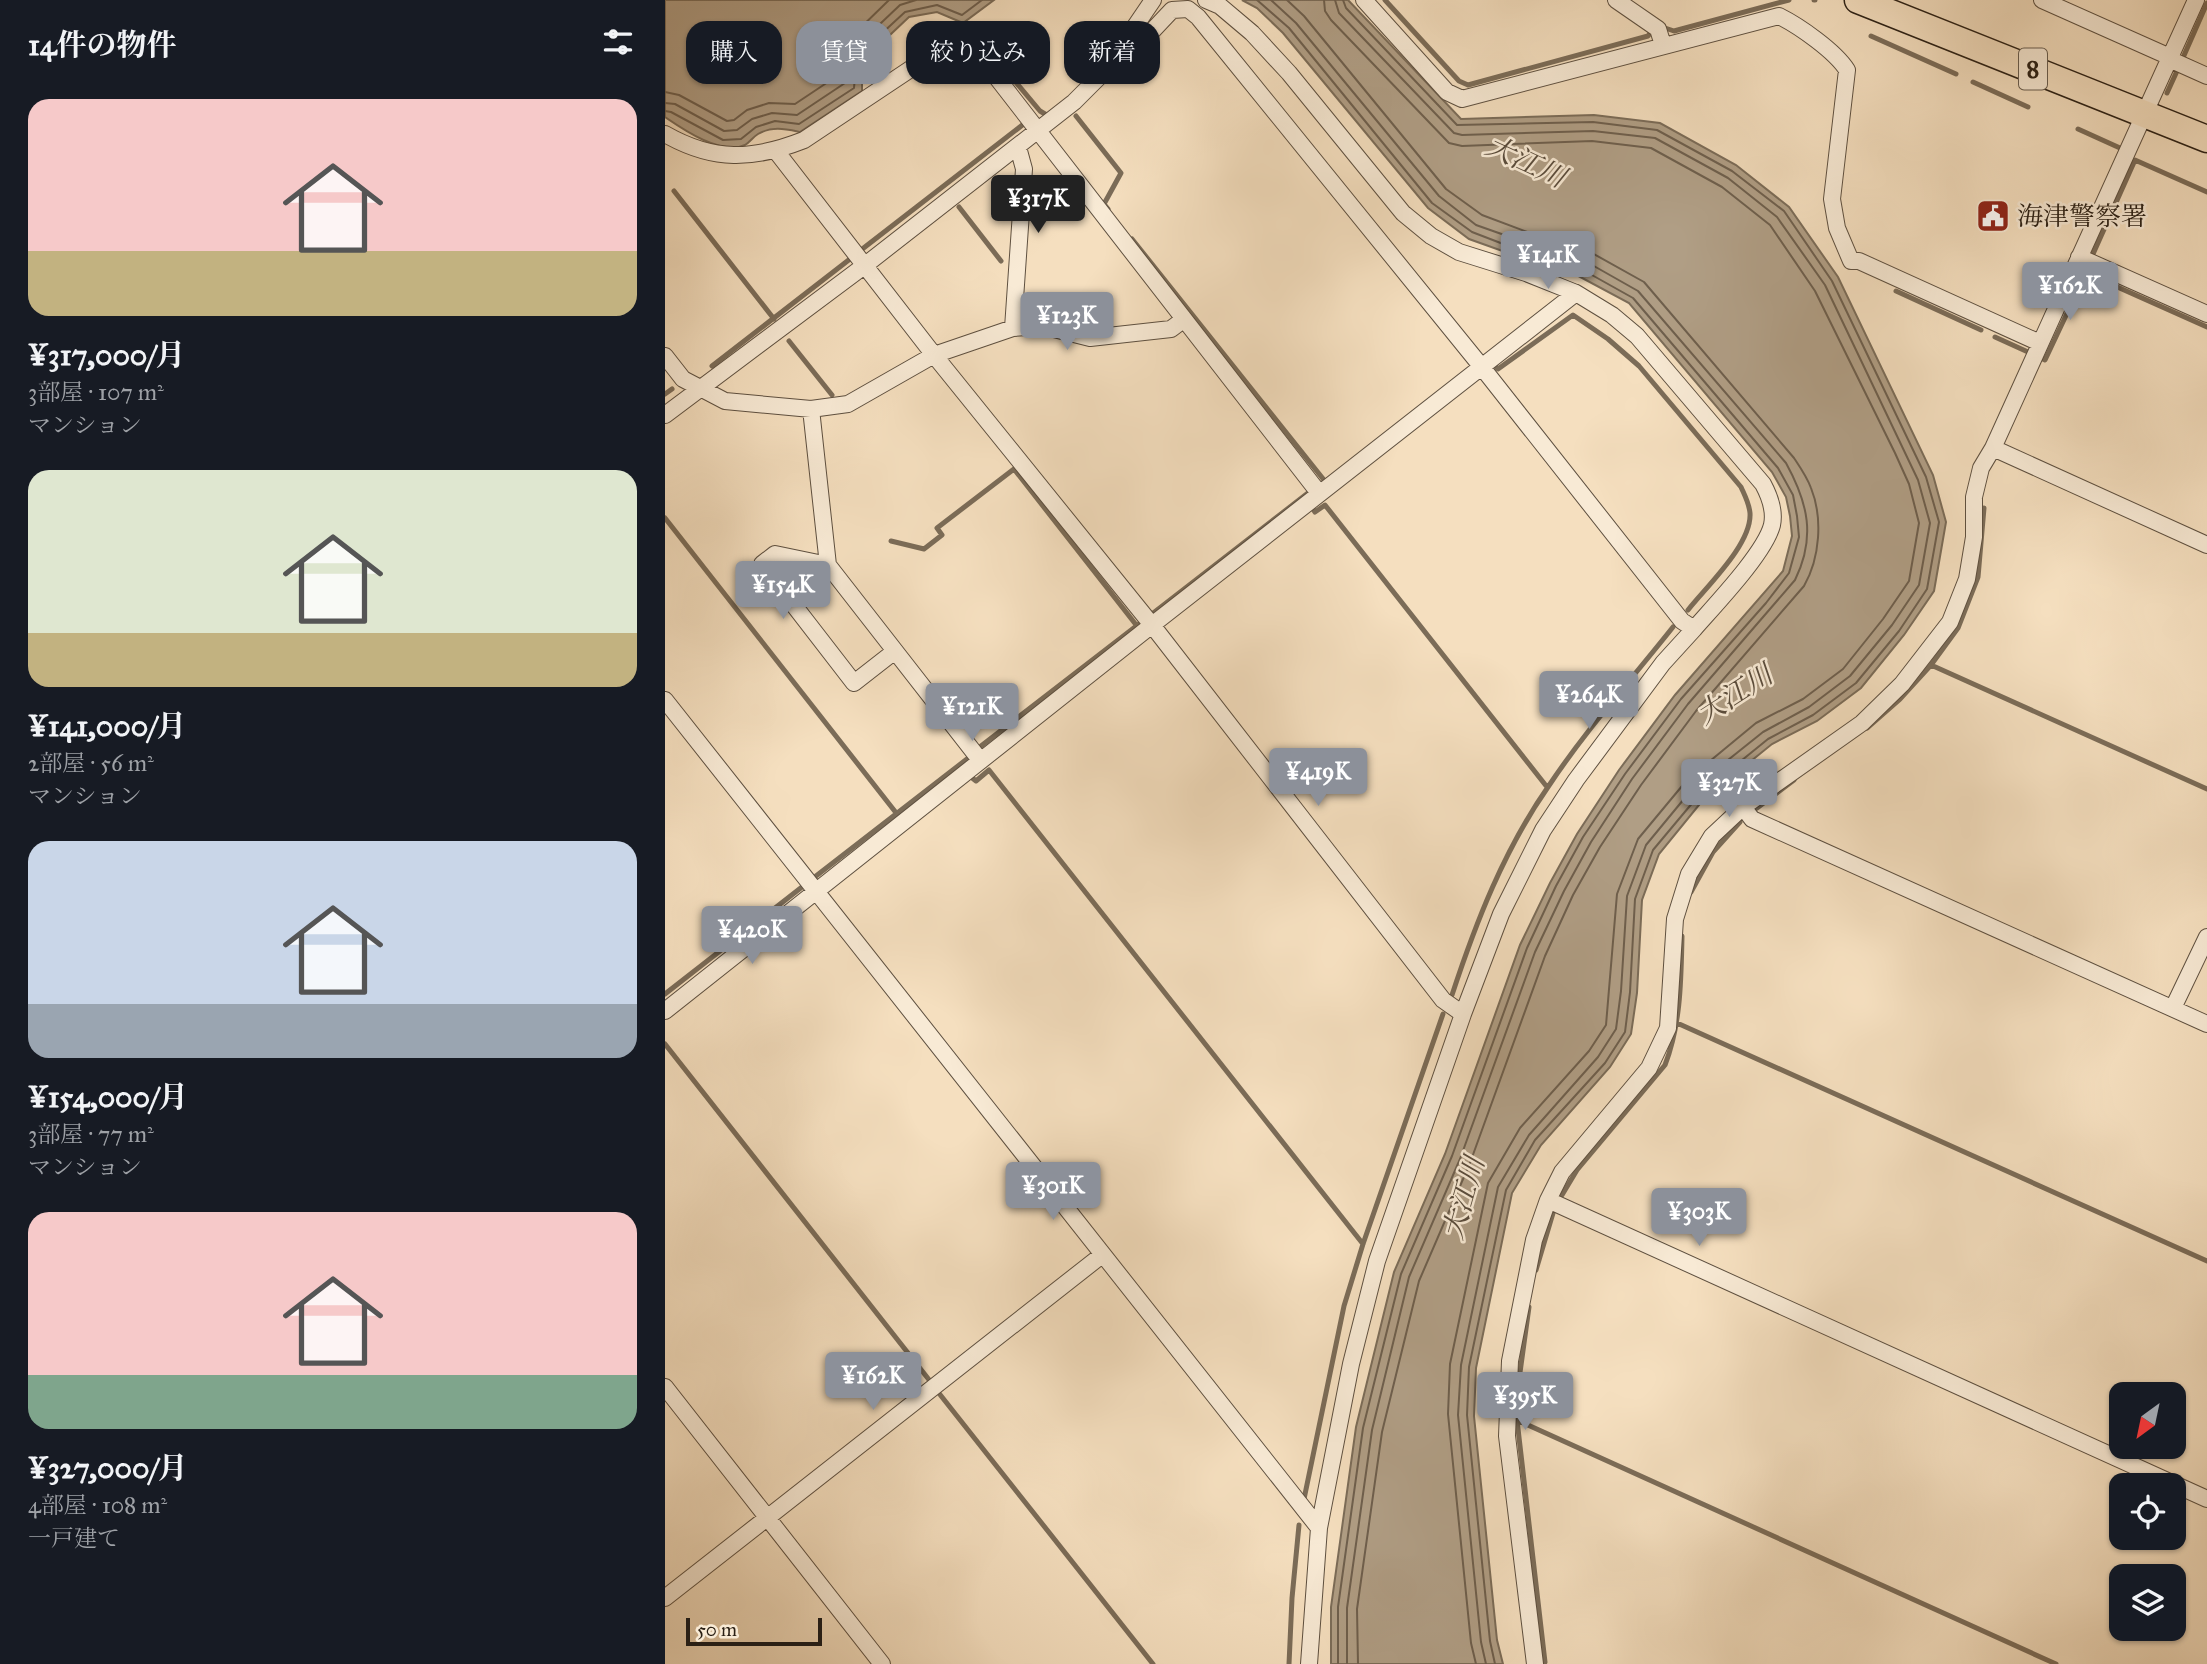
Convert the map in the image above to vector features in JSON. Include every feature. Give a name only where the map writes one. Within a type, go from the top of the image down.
[{"type":"main road","name":"8","points":[[1870,2],[2207,139]]},
{"type":"street","points":[[1139,21],[1153,0]]},
{"type":"street","points":[[1206,0],[1220,6],[1252,33],[1289,73],[1403,213],[1431,236],[1459,251],[1576,293],[1612,315],[1637,336],[1763,484],[1770,497],[1773,523],[1758,552],[1663,663],[1583,769],[1543,830],[1501,914],[1463,1014],[1377,1261],[1351,1364],[1319,1528],[1309,1664]]},
{"type":"street","points":[[1364,0],[1447,92],[1462,99],[1779,16],[1789,21],[1840,60],[1847,70],[1832,199],[1837,228],[1851,261],[1859,261],[2040,343]]},
{"type":"street","points":[[1616,0],[1658,29],[1663,45]]},
{"type":"street","points":[[2042,0],[2207,76]]},
{"type":"street","points":[[1535,1664],[1507,1436],[1510,1361],[1534,1240],[1548,1200],[1562,1172],[1649,1068],[1668,1028],[1675,919],[1689,874],[1712,836],[1743,807],[1862,723],[1902,684],[1950,622],[1967,579],[1974,537],[1974,497],[1981,468],[1993,448],[2196,0]]},
{"type":"street","points":[[1160,22],[1176,5],[1188,9],[1198,17],[1481,366],[1682,621],[1694,629]]},
{"type":"street","points":[[665,134],[697,150],[716,154],[757,155],[776,152],[804,140],[963,34],[1319,493]]},
{"type":"street","points":[[665,415],[1018,147],[1092,84]]},
{"type":"street","points":[[1013,328],[1024,169],[1018,147]]},
{"type":"street","points":[[776,152],[934,355],[1152,625],[1443,1000],[1463,1014]]},
{"type":"street","points":[[2079,257],[2207,314]]},
{"type":"street","points":[[665,1011],[1576,293]]},
{"type":"street","points":[[665,356],[683,379],[725,401],[811,409],[848,404],[934,355],[1013,328],[1042,327],[1090,338],[1171,329],[1183,320]]},
{"type":"street","points":[[811,409],[828,565],[981,760]]},
{"type":"street","points":[[1993,448],[2207,545]]},
{"type":"street","points":[[828,565],[775,554],[762,564],[854,683],[895,651]]},
{"type":"street","points":[[665,700],[1319,1528]]},
{"type":"street","points":[[1743,807],[1752,819],[2207,1024]]},
{"type":"street","points":[[2173,1008],[2207,937]]},
{"type":"street","points":[[1548,1200],[2207,1499]]},
{"type":"street","points":[[665,1598],[1102,1255]]},
{"type":"street","points":[[665,1387],[882,1664]]},
{"type":"water","points":[[665,0],[994,0],[966,21],[958,21],[937,12],[909,17],[892,33],[892,21],[796,21],[796,84],[862,84],[862,91],[800,132],[768,130],[758,134],[745,145],[725,147],[703,140],[665,117]]},
{"type":"water","name":"大江川","points":[[1242,0],[1348,0],[1461,119],[1594,115],[1660,123],[1736,165],[1789,207],[1838,277],[1933,475],[1946,522],[1934,591],[1904,635],[1861,688],[1817,721],[1772,744],[1703,800],[1659,854],[1642,900],[1637,993],[1631,1034],[1610,1067],[1541,1145],[1512,1193],[1476,1368],[1474,1416],[1497,1640],[1503,1664],[1331,1664],[1331,1607],[1356,1427],[1394,1272],[1445,1154],[1520,945],[1550,883],[1577,834],[1619,770],[1675,695],[1783,571],[1792,536],[1790,516],[1786,497],[1772,472],[1629,303],[1571,272],[1469,239],[1428,208],[1283,33],[1257,8]]},
{"type":"waterway","points":[[1385,0],[1459,81],[1468,85],[1648,36],[1651,32]]},
{"type":"waterway","points":[[1662,27],[1674,31],[1789,0]]},
{"type":"waterway","points":[[2182,60],[2207,3]]},
{"type":"waterway","points":[[1871,36],[1956,74]]},
{"type":"waterway","points":[[2167,93],[2177,71]]},
{"type":"waterway","points":[[1973,82],[2028,107]]},
{"type":"waterway","points":[[1017,84],[1045,114]]},
{"type":"waterway","points":[[1076,116],[1121,173],[1104,204],[1108,209]]},
{"type":"waterway","points":[[861,250],[1025,123]]},
{"type":"waterway","points":[[2078,129],[2120,148]]},
{"type":"waterway","points":[[2093,254],[2135,160],[2207,192]]},
{"type":"waterway","points":[[674,191],[774,319]]},
{"type":"waterway","points":[[959,207],[1001,261]]},
{"type":"waterway","points":[[1132,239],[1324,480]]},
{"type":"waterway","points":[[712,366],[850,259]]},
{"type":"waterway","points":[[2041,358],[2045,360],[2086,273],[2207,327]]},
{"type":"waterway","points":[[1896,291],[1981,330]]},
{"type":"waterway","points":[[1496,367],[1498,369],[1573,315],[1608,339],[1639,366],[1741,487],[1750,513],[1744,538],[1727,564],[1688,610]]},
{"type":"waterway","points":[[1995,337],[2028,352]]},
{"type":"waterway","points":[[789,341],[832,395]]},
{"type":"waterway","points":[[665,394],[672,389]]},
{"type":"waterway","points":[[891,541],[924,549],[942,535],[937,528],[1014,469],[1137,626]]},
{"type":"waterway","points":[[1152,614],[1308,493]]},
{"type":"waterway","points":[[1313,509],[1315,512],[1325,505],[1547,787]]},
{"type":"waterway","points":[[1984,508],[1978,577],[1958,628],[1931,665],[2207,789]]},
{"type":"waterway","points":[[665,518],[897,814]]},
{"type":"waterway","points":[[981,746],[1139,624]]},
{"type":"waterway","points":[[1452,995],[1493,887],[1532,811],[1577,746],[1673,627]]},
{"type":"waterway","points":[[1867,728],[1900,699],[1931,665]]},
{"type":"waterway","points":[[816,876],[967,759]]},
{"type":"waterway","points":[[971,777],[976,781],[989,770],[1363,1244]]},
{"type":"waterway","points":[[1757,808],[1794,780]]},
{"type":"waterway","points":[[1691,892],[1713,852],[1740,822]]},
{"type":"waterway","points":[[665,994],[802,887]]},
{"type":"waterway","points":[[1562,1195],[1577,1170],[1665,1065],[1677,1018],[1682,936]]},
{"type":"waterway","points":[[1304,1499],[1344,1306],[1443,1014]]},
{"type":"waterway","points":[[1677,1023],[2207,1261]]},
{"type":"waterway","points":[[665,1044],[930,1381]]},
{"type":"waterway","points":[[1536,1270],[1553,1213]]},
{"type":"waterway","points":[[1529,1307],[1518,1387],[1517,1420],[1545,1662]]},
{"type":"waterway","points":[[938,1392],[1153,1664]]},
{"type":"waterway","points":[[1517,1420],[2056,1664]]},
{"type":"waterway","points":[[1289,1664],[1299,1525]]},
{"type":"place","name":"海津警察署","points":[[1993,216]]}]
